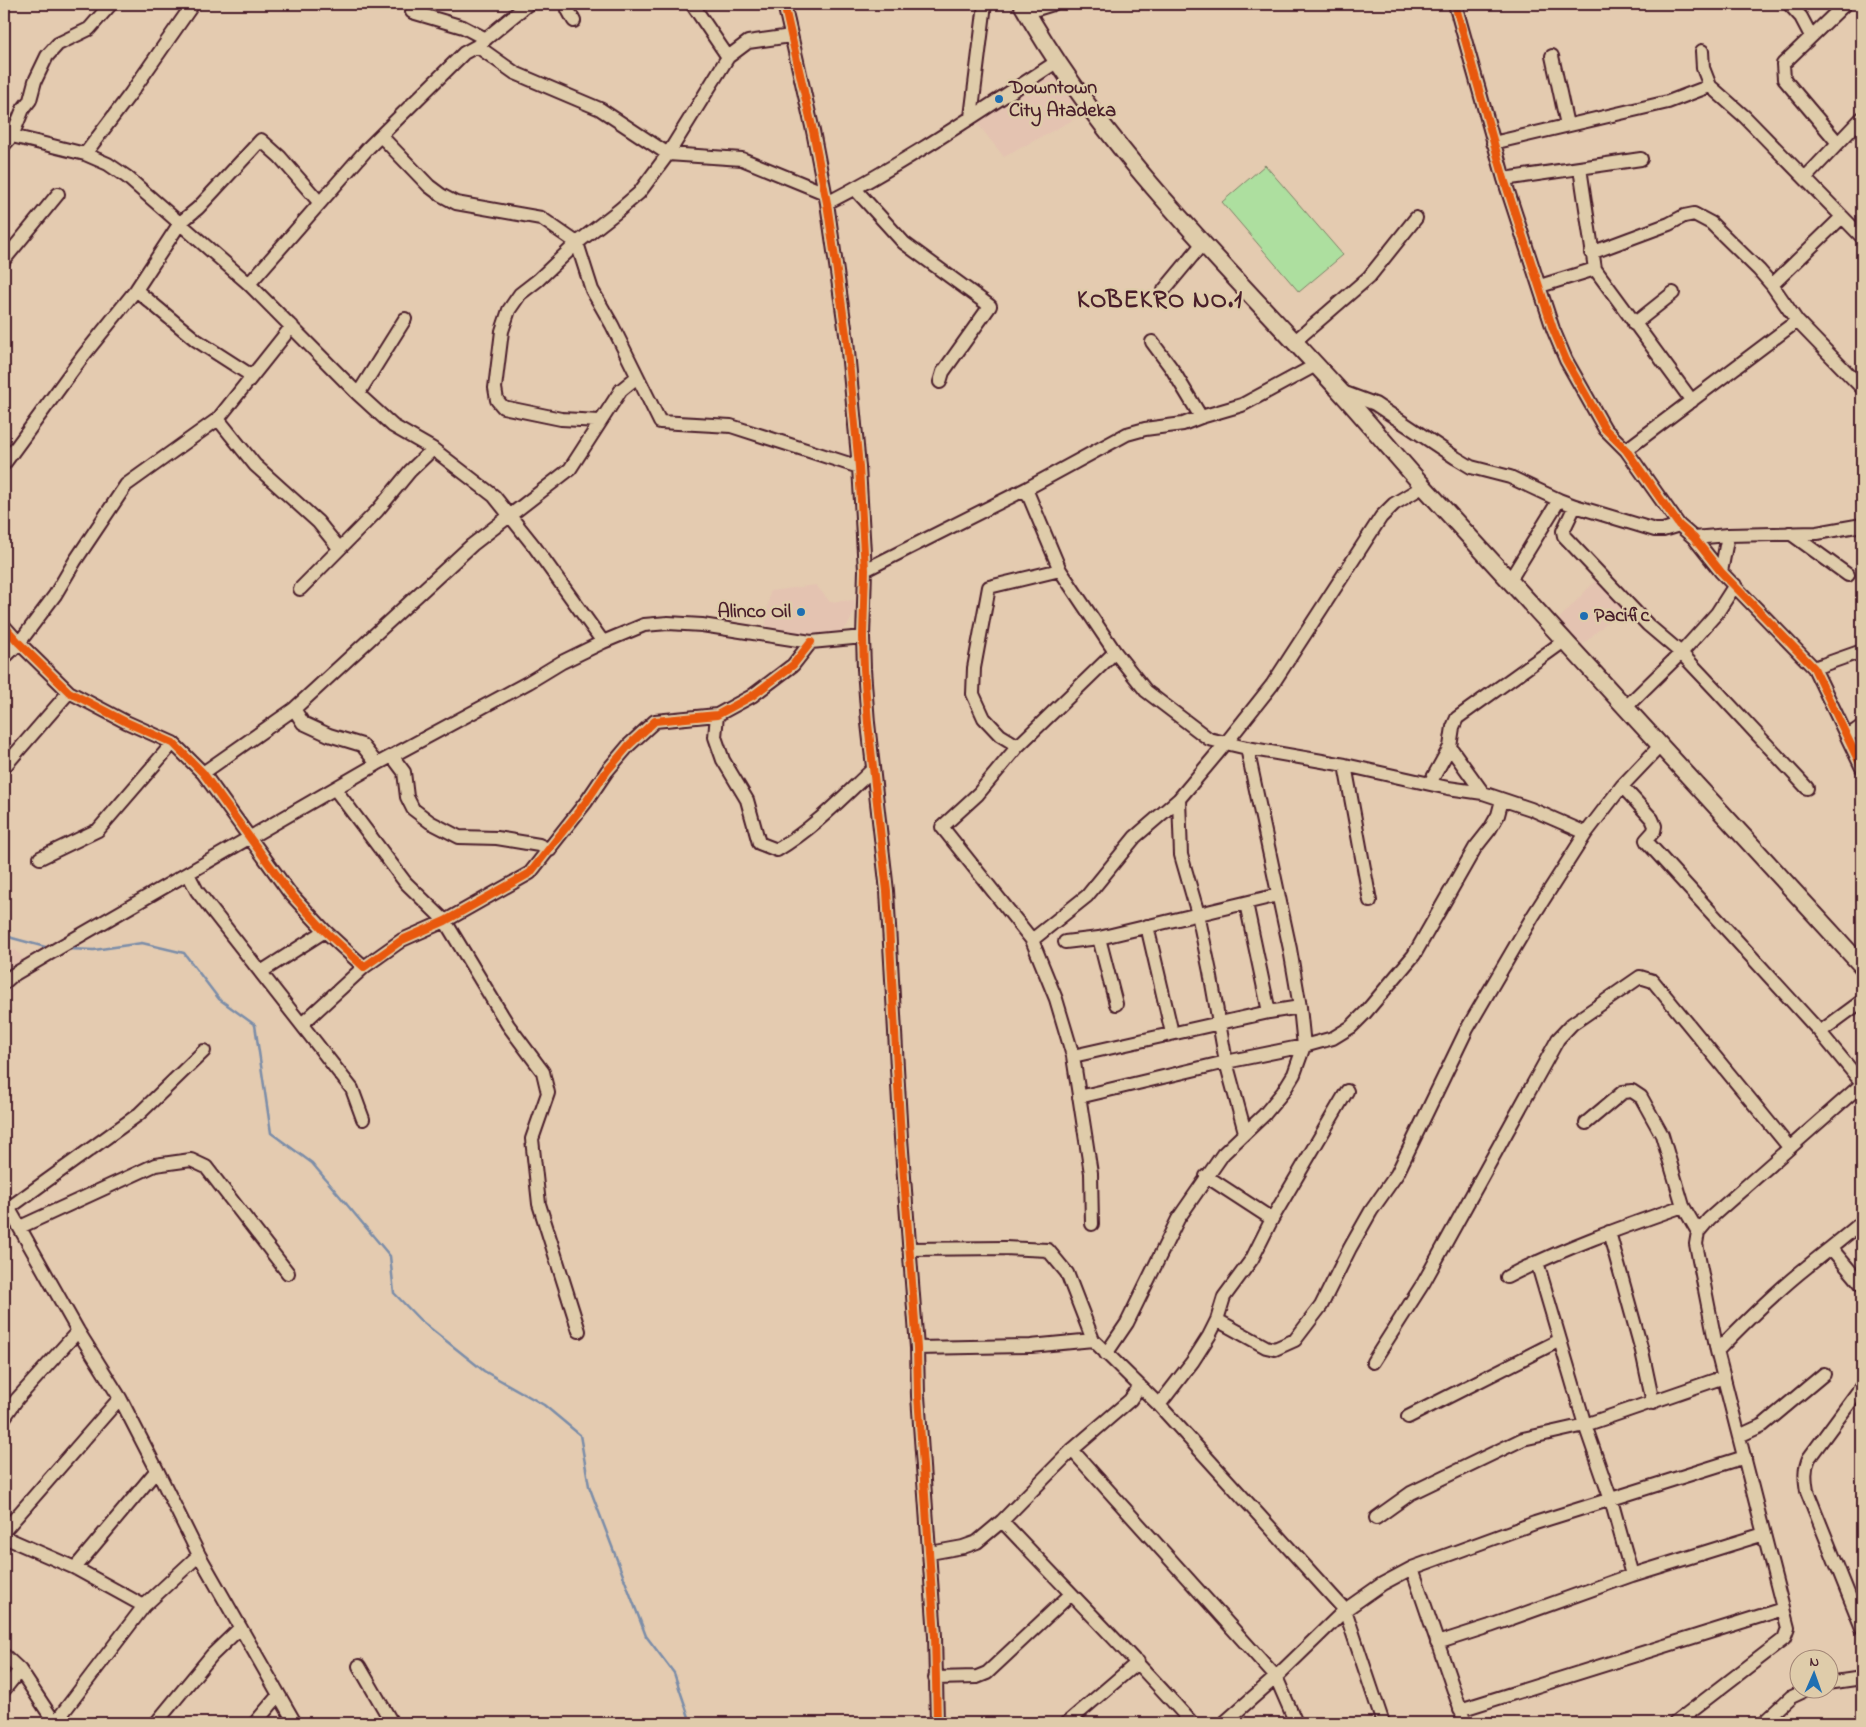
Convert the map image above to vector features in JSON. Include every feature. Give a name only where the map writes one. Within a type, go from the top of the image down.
[{"type":"main road","points":[[1024,8],[1109,134],[1136,167],[1564,641],[1862,966]]},
{"type":"street","points":[[111,4],[89,29],[58,44],[47,56],[35,81],[30,100],[6,138],[85,154],[108,164],[127,177],[249,284],[358,394],[393,426],[433,449],[494,496],[534,546],[603,642]]},
{"type":"street","points":[[85,154],[194,4]]},
{"type":"street","points":[[249,284],[320,202],[381,136],[464,53],[482,43],[528,4]]},
{"type":"street","points":[[568,4],[568,10],[574,21]]},
{"type":"street","points":[[692,4],[728,56]]},
{"type":"street","points":[[784,4],[826,198],[847,341],[859,467],[865,570],[862,637],[868,723],[887,891],[935,1636],[937,1723]]},
{"type":"street","points":[[972,117],[985,4]]},
{"type":"street","points":[[1024,8],[1053,4]]},
{"type":"street","points":[[1789,4],[1801,17],[1811,36]]},
{"type":"street","points":[[1838,143],[1784,79],[1783,64],[1845,4]]},
{"type":"street","points":[[1460,5],[1493,143],[1553,329],[1566,360],[1605,429],[1626,450],[1680,525],[1814,668],[1862,768]]},
{"type":"street","points":[[412,12],[463,27],[515,73],[600,109],[668,154],[742,159],[826,198],[855,189],[972,117],[1058,61]]},
{"type":"street","points":[[600,420],[561,419],[503,407],[497,400],[495,388],[502,331],[509,310],[520,294],[538,280],[577,242],[618,212],[639,193],[668,154],[728,56],[748,42],[791,36]]},
{"type":"street","points":[[1702,51],[1703,68],[1710,86],[1746,117],[1862,237]]},
{"type":"street","points":[[1552,56],[1567,125]]},
{"type":"street","points":[[1493,143],[1668,102],[1710,86]]},
{"type":"street","points":[[1804,178],[1862,118]]},
{"type":"street","points":[[381,136],[429,186],[441,195],[456,203],[541,218],[577,242],[592,290],[612,325],[660,422],[731,426],[859,467]]},
{"type":"street","points":[[4,464],[83,356],[136,290],[180,223],[204,202],[261,140],[280,157],[320,202]]},
{"type":"street","points":[[1504,179],[1640,159]]},
{"type":"street","points":[[1580,168],[1594,269],[1692,400]]},
{"type":"street","points":[[855,189],[904,243],[990,306],[943,372],[940,382]]},
{"type":"street","points":[[4,260],[58,194]]},
{"type":"street","points":[[1591,253],[1669,224],[1684,216],[1694,214],[1711,223],[1772,285],[1797,321],[1862,388]]},
{"type":"street","points":[[1772,285],[1842,217]]},
{"type":"street","points":[[1294,342],[1369,277],[1416,218]]},
{"type":"street","points":[[1164,290],[1203,242]]},
{"type":"street","points":[[1540,286],[1594,269]]},
{"type":"street","points":[[136,290],[196,340],[252,376]]},
{"type":"street","points":[[1634,324],[1673,293]]},
{"type":"street","points":[[358,394],[406,319]]},
{"type":"street","points":[[1626,450],[1797,321]]},
{"type":"street","points":[[4,658],[19,643],[55,595],[75,561],[126,485],[218,418],[292,326]]},
{"type":"street","points":[[1152,342],[1172,369],[1201,417]]},
{"type":"street","points":[[865,570],[1026,489],[1127,434],[1145,429],[1183,424],[1242,405],[1316,365]]},
{"type":"street","points":[[203,773],[294,709],[472,545],[570,469],[621,390],[637,377]]},
{"type":"street","points":[[1340,391],[1374,404],[1471,466],[1510,477],[1575,506],[1655,530],[1680,525]]},
{"type":"street","points":[[218,418],[255,465],[318,522],[339,548]]},
{"type":"street","points":[[300,589],[377,511],[410,471],[433,449]]},
{"type":"street","points":[[1032,940],[1087,896],[1135,838],[1179,799],[1272,685],[1381,517],[1394,504],[1424,486]]},
{"type":"street","points":[[1026,489],[1060,570],[1115,652],[1146,691],[1209,738],[1247,748],[1345,765],[1448,788],[1483,793],[1531,809],[1586,833]]},
{"type":"street","points":[[1510,580],[1559,500]]},
{"type":"street","points":[[1575,506],[1563,531],[1564,536],[1648,625],[1681,653],[1807,788]]},
{"type":"street","points":[[1694,538],[1822,532],[1862,525]]},
{"type":"street","points":[[1790,533],[1848,575]]},
{"type":"street","points":[[1722,572],[1728,535]]},
{"type":"street","points":[[1018,746],[1000,735],[984,718],[973,694],[974,668],[989,586],[1060,570]]},
{"type":"street","points":[[1626,708],[1717,614],[1735,585]]},
{"type":"street","points":[[4,983],[13,975],[62,946],[377,764],[529,682],[562,662],[644,625],[668,623],[702,625],[811,642],[862,637]]},
{"type":"street","points":[[4,626],[69,692],[126,722],[173,743],[203,773],[289,892],[325,931],[364,967]]},
{"type":"street","points":[[1430,783],[1450,747],[1453,727],[1457,718],[1564,641]]},
{"type":"street","points":[[302,1024],[364,967],[402,940],[445,921],[530,874],[586,802],[607,771],[655,720],[717,715],[752,696],[793,665],[811,642]]},
{"type":"street","points":[[1814,668],[1862,651]]},
{"type":"street","points":[[1092,1224],[1090,1173],[1073,1056],[1056,999],[1032,940],[942,827],[978,794],[1018,746],[1115,652]]},
{"type":"street","points":[[4,767],[69,692]]},
{"type":"street","points":[[294,709],[303,723],[329,735],[362,745],[377,764]]},
{"type":"street","points":[[717,715],[715,737],[723,760],[748,800],[759,843],[777,850],[794,840],[824,815],[873,769]]},
{"type":"street","points":[[1848,736],[1862,726]]},
{"type":"street","points":[[40,858],[98,830],[173,743]]},
{"type":"street","points":[[1217,1320],[1266,1347],[1275,1349],[1295,1340],[1306,1327],[1321,1306],[1371,1211],[1397,1174],[1467,1030],[1533,916],[1586,833],[1622,786],[1660,746]]},
{"type":"street","points":[[1450,747],[1483,793]]},
{"type":"street","points":[[1106,1354],[1127,1323],[1178,1219],[1223,1154],[1264,1115],[1283,1092],[1294,1074],[1304,1046],[1300,1007],[1247,748]]},
{"type":"street","points":[[392,756],[404,772],[408,797],[413,809],[430,822],[459,837],[497,838],[539,845],[550,850]]},
{"type":"street","points":[[1345,765],[1370,901]]},
{"type":"street","points":[[1622,786],[1652,819],[1655,826],[1654,831],[1646,840],[1647,842],[1820,1032],[1862,1083],[1709,1219],[1698,1232],[1696,1244],[1717,1351],[1788,1628],[1784,1639],[1675,1723]]},
{"type":"street","points":[[335,789],[405,882],[445,921],[508,1025],[544,1072],[548,1093],[532,1139],[539,1204],[579,1331]]},
{"type":"street","points":[[1179,799],[1181,855],[1198,914],[1226,1062],[1245,1132]]},
{"type":"street","points":[[1079,1097],[1226,1062],[1304,1046],[1333,1038],[1351,1027],[1414,955],[1475,848],[1498,815],[1502,800]]},
{"type":"street","points":[[188,874],[197,890],[352,1089],[363,1119]]},
{"type":"street","points":[[1065,942],[1100,938],[1278,895]]},
{"type":"street","points":[[1246,902],[1269,1012]]},
{"type":"street","points":[[1147,926],[1172,1033]]},
{"type":"street","points":[[261,972],[325,931]]},
{"type":"street","points":[[1100,938],[1116,1004]]},
{"type":"street","points":[[1373,1362],[1424,1282],[1558,1039],[1572,1024],[1640,977],[1653,981],[1789,1147]]},
{"type":"street","points":[[1820,1032],[1862,1001]]},
{"type":"street","points":[[1073,1056],[1218,1023],[1300,1007]]},
{"type":"street","points":[[204,1051],[139,1114],[6,1204],[78,1330],[120,1398],[158,1470],[199,1555],[295,1723]]},
{"type":"street","points":[[1159,1405],[1193,1361],[1217,1320],[1224,1297],[1252,1259],[1272,1219],[1347,1091]]},
{"type":"street","points":[[1586,1123],[1623,1092],[1632,1092],[1641,1097],[1662,1135],[1683,1206],[1698,1232]]},
{"type":"street","points":[[20,1227],[154,1165],[191,1160],[206,1167],[288,1273]]},
{"type":"street","points":[[1206,1176],[1272,1219]]},
{"type":"street","points":[[1507,1278],[1537,1262],[1609,1232],[1683,1206]]},
{"type":"street","points":[[1717,1351],[1758,1310],[1807,1266],[1862,1222]]},
{"type":"street","points":[[1609,1232],[1642,1351],[1653,1403]]},
{"type":"street","points":[[909,1249],[1005,1248],[1048,1250],[1067,1273],[1093,1340],[1159,1405],[1344,1610],[1383,1723]]},
{"type":"street","points":[[1831,1248],[1862,1285]]},
{"type":"street","points":[[1537,1262],[1585,1425],[1611,1500],[1632,1575]]},
{"type":"street","points":[[4,1418],[16,1400],[78,1330]]},
{"type":"street","points":[[917,1348],[1031,1346],[1093,1340]]},
{"type":"street","points":[[1408,1417],[1560,1340]]},
{"type":"street","points":[[1739,1436],[1763,1425],[1824,1374]]},
{"type":"street","points":[[1376,1518],[1411,1493],[1523,1439],[1585,1425],[1724,1377]]},
{"type":"street","points":[[930,1553],[963,1547],[977,1542],[1002,1520],[1072,1450],[1130,1400],[1140,1386]]},
{"type":"street","points":[[1862,1386],[1809,1458],[1805,1474],[1807,1491],[1862,1628]]},
{"type":"street","points":[[4,1531],[120,1398]]},
{"type":"street","points":[[1072,1450],[1276,1677],[1296,1723]]},
{"type":"street","points":[[1224,1723],[1276,1677],[1344,1610],[1382,1584],[1412,1568],[1535,1523],[1745,1457]]},
{"type":"street","points":[[75,1568],[158,1470]]},
{"type":"street","points":[[1002,1520],[1070,1594],[1138,1662],[1192,1723]]},
{"type":"street","points":[[1437,1643],[1632,1575],[1764,1534]]},
{"type":"street","points":[[4,1538],[75,1568],[144,1606]]},
{"type":"street","points":[[4,1655],[20,1670],[55,1723],[144,1606],[199,1555]]},
{"type":"street","points":[[1412,1568],[1465,1723]]},
{"type":"street","points":[[935,1678],[976,1677],[987,1673],[1070,1594]]},
{"type":"street","points":[[1460,1710],[1783,1609]]},
{"type":"street","points":[[156,1723],[212,1655],[240,1628]]},
{"type":"street","points":[[1067,1723],[1138,1662]]},
{"type":"street","points":[[359,1666],[392,1723]]},
{"type":"street","points":[[4,1690],[20,1670]]},
{"type":"street","points":[[1838,1682],[1862,1678]]},
{"type":"street","points":[[255,1723],[278,1696]]},
{"type":"street","points":[[1763,1723],[1788,1699]]},
{"type":"shaded area","points":[[1054,71],[1082,115],[1004,157],[977,123]]},
{"type":"shaded area","points":[[1598,578],[1624,607],[1581,646],[1558,620]]},
{"type":"shaded area","points":[[816,585],[830,602],[855,600],[854,612],[848,625],[841,631],[822,634],[765,629],[770,591]]},
{"type":"shaded area","points":[[16,950],[25,961],[4,978],[4,951]]},
{"type":"green space","points":[[1265,165],[1343,255],[1299,292],[1222,202]]},
{"type":"waterway","points":[[4,933],[12,938],[49,948]]},
{"type":"waterway","points":[[67,949],[94,950],[142,943],[184,953],[219,999],[255,1025],[271,1133],[312,1163],[390,1256],[394,1293],[420,1320],[484,1371],[544,1405],[580,1435],[589,1486],[646,1636],[674,1673],[691,1723]]},
{"type":"cycle path","points":[[784,4],[813,131],[827,203],[847,341],[859,467],[865,570],[864,669],[868,723],[887,891],[901,1138],[917,1348],[918,1396],[935,1636],[937,1723]]},
{"type":"cycle path","points":[[1455,4],[1504,179],[1553,329],[1566,360],[1605,429],[1626,450],[1679,525],[1694,538],[1721,572],[1814,668],[1862,768]]},
{"type":"cycle path","points":[[4,626],[69,692],[126,722],[173,743],[203,773],[289,892],[325,931],[364,967],[402,940],[445,921],[530,873],[586,802],[607,771],[629,745],[655,721],[717,715],[752,696],[793,665],[811,642]]},
{"type":"place","name":"Downtown City Atadeka","points":[[999,99]]},
{"type":"place","name":"Alinco Oil","points":[[801,612]]},
{"type":"place","name":"Pacific","points":[[1584,616]]},
{"type":"district","name":"KOBEKRO NO.1","points":[[1160,301]]}]
